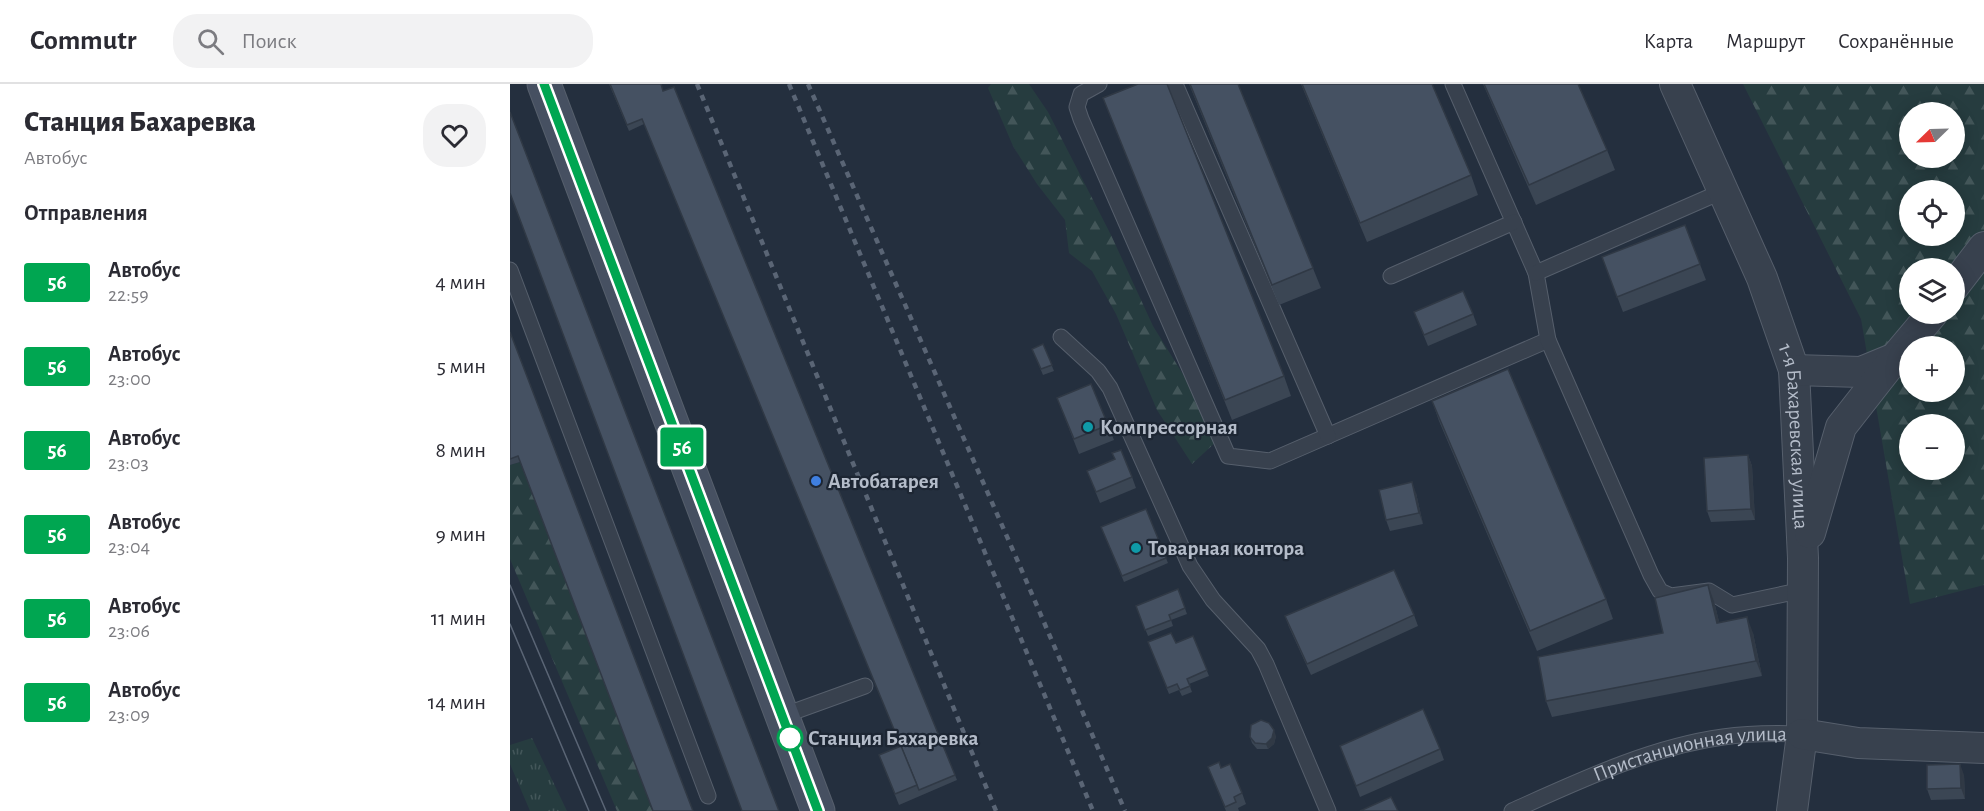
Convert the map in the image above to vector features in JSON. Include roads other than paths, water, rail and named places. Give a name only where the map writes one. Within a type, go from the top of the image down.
[{"type":"main road","points":[[544,84],[818,811]]},
{"type":"street","name":"1-я Бахаревская улица","points":[[1675,84],[1762,278],[1794,370],[1803,590],[1802,734],[1792,811]]},
{"type":"street","points":[[1965,272],[1984,247]]},
{"type":"street","points":[[1803,558],[1841,427],[1924,324]]},
{"type":"street","points":[[1794,370],[1861,372],[1895,358]]},
{"type":"street","name":"Пристанционная улица","points":[[1802,734],[1858,743],[1984,748]]},
{"type":"lane","points":[[1099,84],[1081,94],[1077,107],[1228,456],[1270,461],[1548,340]]},
{"type":"lane","points":[[1175,84],[1328,436]]},
{"type":"lane","points":[[1453,84],[1536,273],[1548,340],[1660,591],[1671,596],[1709,591],[1732,605],[1803,590]]},
{"type":"lane","points":[[1536,273],[1723,191]]},
{"type":"lane","points":[[1391,276],[1514,222]]},
{"type":"lane","points":[[510,270],[708,796]]},
{"type":"lane","points":[[1061,337],[1098,371],[1110,388],[1190,566],[1213,600],[1258,649],[1328,811]]},
{"type":"lane","points":[[782,716],[865,686]]},
{"type":"lane","name":"Пристанционная улица","points":[[1512,811],[1579,781],[1687,744],[1743,735],[1802,734]]},
{"type":"tram line","points":[[510,585],[606,811]]},
{"type":"tram line","points":[[510,624],[589,811]]},
{"type":"railway","points":[[697,84],[996,811]]},
{"type":"railway","points":[[789,84],[1093,811]]},
{"type":"railway","points":[[808,84],[1125,811]]},
{"type":"place","name":"Компрессорная","points":[[1088,427]]},
{"type":"place","name":"Автобатарея","points":[[816,481]]},
{"type":"place","name":"Товарная контора","points":[[1136,548]]},
{"type":"place","name":"Станция Бахаревка","points":[[790,738]]}]
